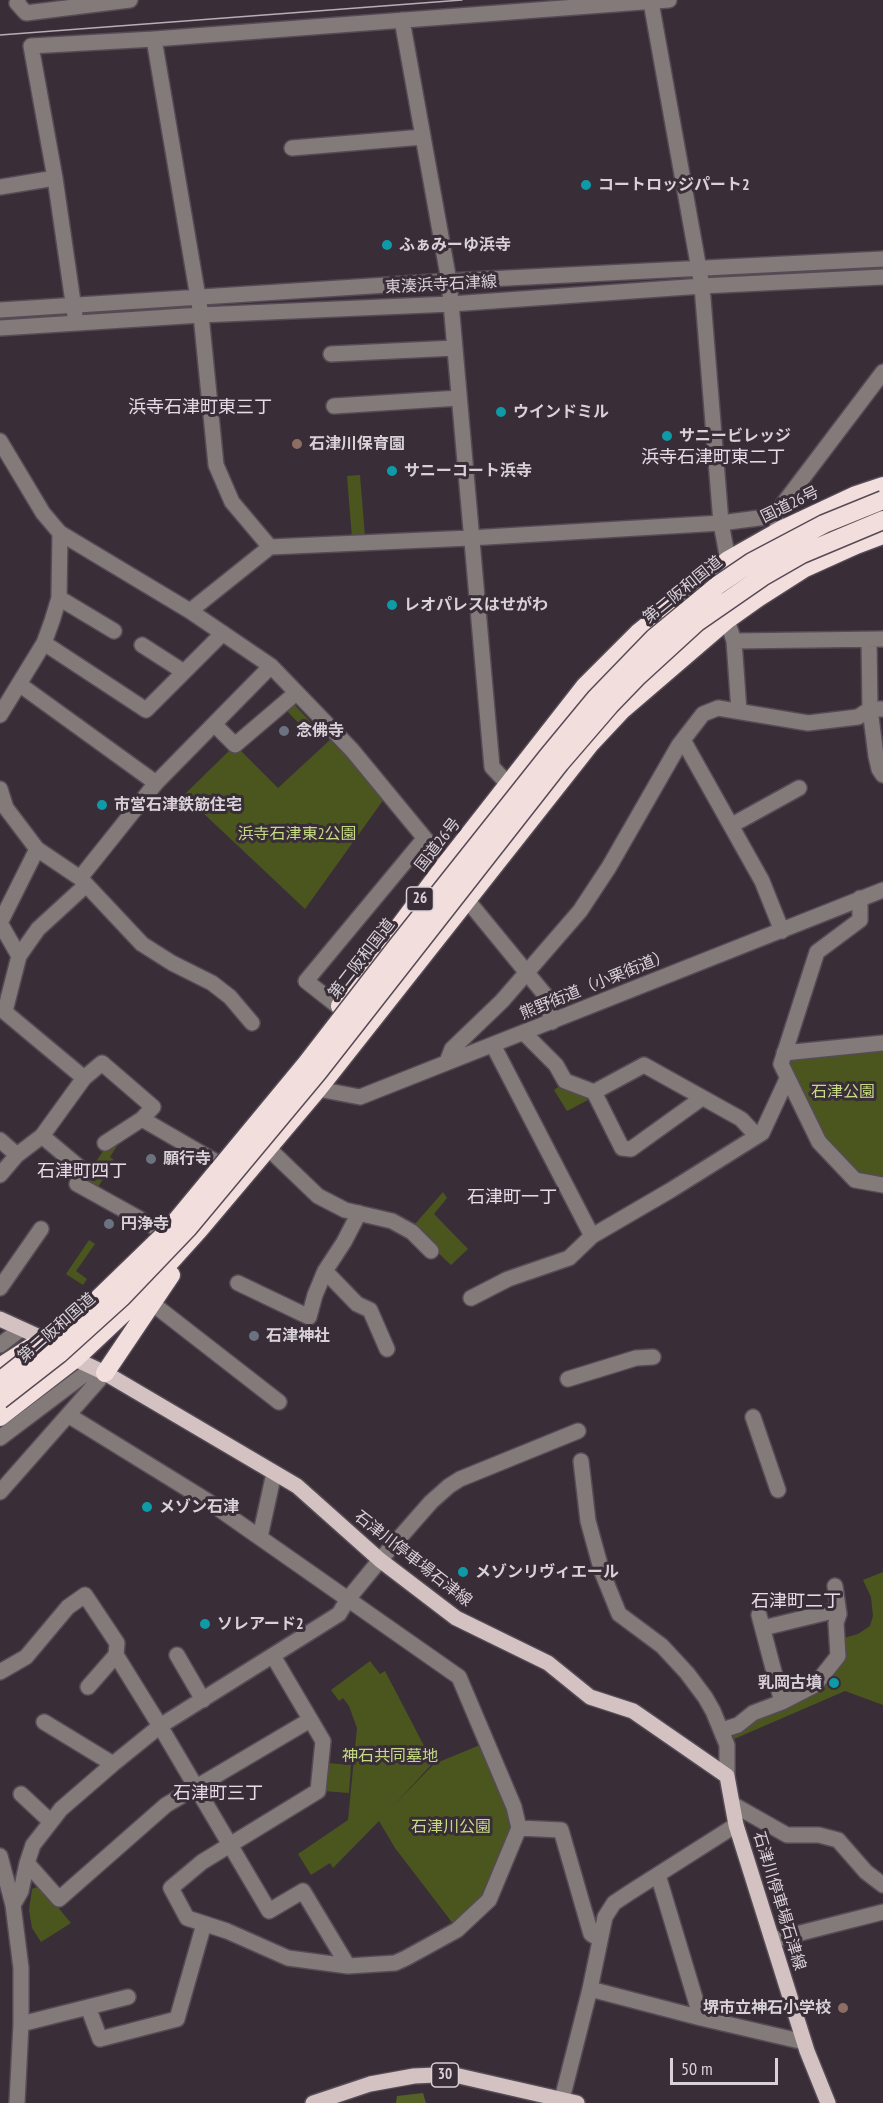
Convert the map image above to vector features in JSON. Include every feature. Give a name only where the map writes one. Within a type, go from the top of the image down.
[{"type":"highway","name":"国道26号","points":[[0,1367],[44,1339],[96,1295],[160,1230],[218,1163],[585,686],[638,633],[777,523],[883,486]]},
{"type":"highway","name":"第二阪和国道","points":[[0,1381],[72,1324],[167,1232],[306,1064],[555,747],[596,698],[654,638],[718,585],[752,561],[824,524],[883,500]]},
{"type":"highway","name":"第二阪和国道","points":[[0,1400],[59,1354],[122,1297],[188,1228],[318,1072],[560,763],[638,676],[696,622],[762,577],[802,554],[883,520]]},
{"type":"highway","name":"26","points":[[0,1417],[75,1359],[125,1312],[200,1230],[318,1089],[591,743],[621,711],[727,620],[805,568],[883,535]]},
{"type":"highway","points":[[99,1371],[153,1304],[200,1230]]},
{"type":"main road","name":"石津川停車場石津線","points":[[0,1319],[44,1339],[297,1486],[380,1560],[456,1618],[548,1663],[590,1697],[633,1710],[727,1776],[736,1825],[804,2042],[828,2103]]},
{"type":"main road","name":"30","points":[[313,2103],[370,2085],[414,2076],[436,2075],[459,2076],[577,2103]]},
{"type":"street","points":[[18,0],[17,3],[26,13],[130,0]]},
{"type":"street","points":[[76,323],[55,178],[31,46],[154,39],[669,0]]},
{"type":"street","points":[[651,2],[702,286],[721,524],[728,560]]},
{"type":"street","points":[[402,20],[449,281],[492,768],[508,784]]},
{"type":"street","points":[[154,39],[201,315],[216,465],[232,502],[270,547]]},
{"type":"street","points":[[292,148],[423,137]]},
{"type":"street","points":[[0,187],[55,178]]},
{"type":"street","name":"東湊浜寺石津線","points":[[0,310],[449,281],[883,259]]},
{"type":"street","name":"東湊浜寺石津線","points":[[0,328],[201,315],[451,304],[702,286],[883,277]]},
{"type":"street","points":[[331,354],[455,348]]},
{"type":"street","points":[[190,611],[270,547],[777,523],[883,372]]},
{"type":"street","points":[[334,406],[459,398]]},
{"type":"street","points":[[0,441],[43,513],[60,533],[190,611],[271,666],[352,750],[446,864],[468,901],[546,996],[552,1023]]},
{"type":"street","points":[[0,715],[44,643],[59,598],[60,533]]},
{"type":"street","points":[[59,598],[114,631]]},
{"type":"street","points":[[727,620],[734,641],[739,711]]},
{"type":"street","points":[[44,643],[146,710],[223,633]]},
{"type":"street","points":[[734,641],[876,640],[876,756],[883,775]]},
{"type":"street","points":[[142,645],[184,672]]},
{"type":"street","points":[[84,1078],[2,1009],[19,957],[38,929],[83,882],[156,783],[271,666]]},
{"type":"street","points":[[19,684],[156,783]]},
{"type":"street","points":[[214,724],[236,745],[296,693]]},
{"type":"street","points":[[447,1062],[452,1049],[502,1001],[580,910],[598,885],[683,740],[703,714],[718,708],[808,723],[858,717],[877,709]]},
{"type":"street","points":[[683,740],[762,881],[782,932]]},
{"type":"street","points":[[732,825],[799,788]]},
{"type":"street","points":[[0,789],[6,808],[37,849],[83,882],[142,944],[172,963],[212,983],[230,997],[252,1023]]},
{"type":"street","points":[[339,1007],[306,981],[424,839]]},
{"type":"street","points":[[19,957],[0,923],[37,849]]},
{"type":"street","name":"熊野街道（小栗街道）","points":[[318,1089],[360,1097],[552,1023],[635,987],[782,932],[883,890]]},
{"type":"street","points":[[860,898],[860,920],[817,952],[780,1064],[819,1142],[855,1180],[883,1185]]},
{"type":"street","points":[[524,1033],[556,1065],[565,1081],[594,1092],[622,1148],[631,1149],[702,1098]]},
{"type":"street","points":[[784,1053],[883,1043]]},
{"type":"street","points":[[493,1045],[592,1236]]},
{"type":"street","points":[[0,1175],[17,1155],[42,1136],[84,1078],[102,1062],[153,1107],[142,1119],[105,1143]]},
{"type":"street","points":[[594,1092],[644,1065],[741,1119],[757,1136]]},
{"type":"street","points":[[471,1298],[508,1279],[569,1258],[592,1236],[757,1136],[762,1132],[787,1079]]},
{"type":"street","points":[[142,1119],[218,1163]]},
{"type":"street","points":[[42,1136],[81,1178],[160,1230]]},
{"type":"street","points":[[0,1140],[17,1155]]},
{"type":"street","points":[[269,1149],[318,1196],[345,1210],[392,1221],[412,1232],[431,1251]]},
{"type":"street","points":[[238,1283],[309,1317],[325,1271],[359,1213]]},
{"type":"street","points":[[0,1288],[41,1229]]},
{"type":"street","points":[[325,1271],[357,1304],[370,1310],[387,1349]]},
{"type":"street","points":[[153,1304],[279,1402]]},
{"type":"street","points":[[0,1345],[21,1329]]},
{"type":"street","points":[[568,1379],[636,1358],[653,1357]]},
{"type":"street","points":[[59,1393],[75,1359]]},
{"type":"street","points":[[0,1438],[59,1393],[99,1371]]},
{"type":"street","points":[[0,1492],[68,1415],[99,1371]]},
{"type":"street","points":[[68,1415],[209,1502],[459,1677],[514,1807],[519,1828],[489,1900],[457,1930],[395,1963],[348,1966],[288,1958],[227,1931],[187,1918],[171,1888],[202,1862],[318,1791],[323,1741],[273,1656]]},
{"type":"street","points":[[753,1417],[778,1490]]},
{"type":"street","points":[[13,1905],[21,1891],[33,1845],[61,1809],[113,1764],[160,1726],[339,1614],[348,1599],[380,1560],[431,1502],[449,1486],[460,1479],[578,1431]]},
{"type":"street","points":[[581,1461],[588,1521],[602,1572],[619,1614],[662,1646],[687,1672],[705,1697],[727,1745],[727,1776]]},
{"type":"street","points":[[260,1537],[274,1473]]},
{"type":"street","points":[[722,1730],[738,1725],[753,1713],[782,1702],[815,1685],[838,1656],[835,1586]]},
{"type":"street","points":[[0,1672],[26,1657],[68,1607],[85,1594],[117,1643],[116,1655],[88,1688]]},
{"type":"street","points":[[782,1702],[761,1622],[837,1610]]},
{"type":"street","points":[[116,1655],[269,1911],[303,1891],[348,1966]]},
{"type":"street","points":[[177,1655],[203,1700]]},
{"type":"street","points":[[27,1863],[59,1899],[166,1805],[310,1720]]},
{"type":"street","points":[[44,1722],[113,1764]]},
{"type":"street","points":[[21,1794],[51,1822]]},
{"type":"street","points":[[734,1805],[787,1835],[819,1836],[838,1840],[867,1872],[883,1885]]},
{"type":"street","points":[[561,2101],[590,1989],[599,1939],[606,1917],[614,1903],[736,1825]]},
{"type":"street","points":[[519,1828],[561,1830],[591,1934],[599,1939]]},
{"type":"street","points":[[0,1856],[13,1905],[21,1968],[17,2103]]},
{"type":"street","points":[[658,1875],[701,2018]]},
{"type":"street","points":[[773,1940],[883,1912]]},
{"type":"street","points":[[88,2007],[100,2039],[177,2019],[204,1924]]},
{"type":"street","points":[[590,1989],[804,2042]]},
{"type":"street","points":[[21,2024],[128,1997]]},
{"type":"green space","points":[[360,475],[365,537],[352,538],[347,476]]},
{"type":"green space","points":[[292,702],[318,730],[311,736],[285,709]]},
{"type":"green space","name":"浜寺石津東2公園","points":[[331,739],[384,799],[305,909],[184,795],[235,745],[278,788]]},
{"type":"green space","name":"石津公園","points":[[883,1046],[883,1181],[858,1176],[824,1140],[785,1063],[788,1056]]},
{"type":"green space","points":[[561,1085],[584,1094],[588,1100],[567,1111],[554,1090]]},
{"type":"green space","points":[[124,1135],[110,1157],[114,1160],[97,1189],[84,1180],[109,1144]]},
{"type":"green space","points":[[443,1192],[447,1198],[434,1214],[468,1249],[451,1265],[415,1231],[415,1224]]},
{"type":"green space","points":[[89,1240],[95,1244],[76,1271],[87,1279],[83,1285],[66,1274]]},
{"type":"green space","points":[[883,1572],[883,1705],[845,1691],[734,1739],[731,1734],[752,1718],[817,1690],[844,1659],[844,1638],[858,1634],[870,1626],[873,1616],[871,1597],[863,1580]]},
{"type":"green space","points":[[370,1661],[380,1674],[385,1671],[433,1763],[393,1806],[434,1764],[480,1745],[512,1825],[484,1895],[454,1925],[395,1848],[379,1821],[333,1868],[330,1863],[311,1875],[298,1854],[348,1820],[357,1728],[349,1706],[343,1698],[339,1701],[331,1690]]},
{"type":"green space","points":[[327,1763],[351,1765],[349,1793],[324,1791]]},
{"type":"green space","points":[[40,1886],[71,1923],[41,1942],[32,1928],[29,1910],[32,1889]]},
{"type":"green space","points":[[423,2093],[426,2103],[396,2103],[397,2096]]},
{"type":"tram line","points":[[0,35],[462,0]]},
{"type":"place","name":"コートロッジパート2","points":[[586,185]]},
{"type":"place","name":"ふぁみーゆ浜寺","points":[[387,245]]},
{"type":"place","name":"ウインドミル","points":[[501,412]]},
{"type":"place","name":"サニービレッジ","points":[[667,436]]},
{"type":"place","name":"石津川保育園","points":[[297,444]]},
{"type":"place","name":"サニーコート浜寺","points":[[392,471]]},
{"type":"place","name":"レオパレスはせがわ","points":[[392,605]]},
{"type":"place","name":"念佛寺","points":[[284,731]]},
{"type":"place","name":"市営石津鉄筋住宅","points":[[102,805]]},
{"type":"place","name":"願行寺","points":[[151,1159]]},
{"type":"place","name":"円浄寺","points":[[109,1224]]},
{"type":"place","name":"石津神社","points":[[254,1336]]},
{"type":"place","name":"メゾン石津","points":[[147,1507]]},
{"type":"place","name":"メゾンリヴィエール","points":[[463,1572]]},
{"type":"place","name":"ソレアード2","points":[[205,1624]]},
{"type":"place","name":"乳岡古墳","points":[[834,1683]]},
{"type":"place","name":"堺市立神石小学校","points":[[843,2008]]},
{"type":"district","name":"浜寺石津町東三丁","points":[[200,408]]},
{"type":"district","name":"浜寺石津町東二丁","points":[[713,458]]},
{"type":"district","name":"石津町四丁","points":[[82,1172]]},
{"type":"district","name":"石津町一丁","points":[[512,1198]]},
{"type":"district","name":"石津町二丁","points":[[796,1602]]},
{"type":"district","name":"石津町三丁","points":[[218,1794]]},
{"type":"park label","name":"神石共同墓地","points":[[390,1756]]},
{"type":"park label","name":"石津川公園","points":[[451,1827]]}]
